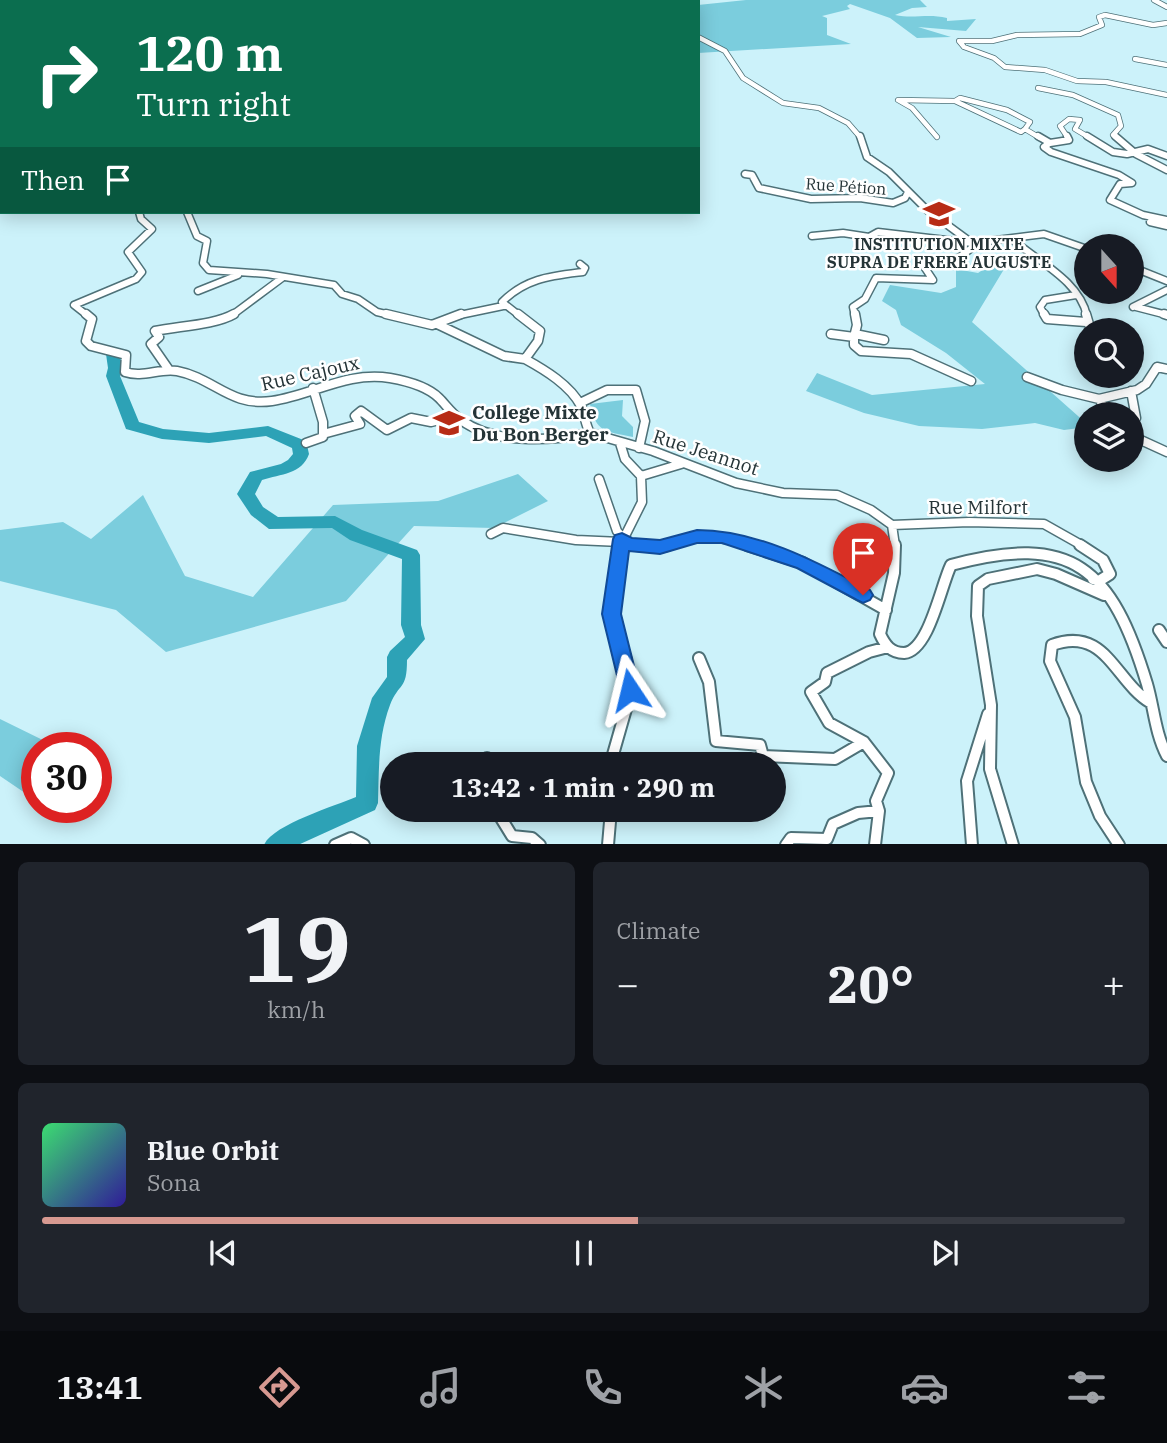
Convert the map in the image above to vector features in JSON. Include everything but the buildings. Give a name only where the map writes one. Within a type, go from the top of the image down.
[{"type":"street","points":[[1154,0],[1167,6]]},
{"type":"street","points":[[1167,23],[1153,25],[1105,15],[1100,17],[1102,25],[1080,34],[1017,35],[992,41],[959,41],[964,47],[994,58],[1005,67],[1045,70],[1077,81],[1106,82],[1167,95]]},
{"type":"street","points":[[700,38],[725,51],[743,78],[783,103],[819,108],[848,123],[861,137],[867,157],[889,172],[908,192],[972,243]]},
{"type":"street","points":[[1135,59],[1167,65]]},
{"type":"street","points":[[1038,89],[1073,95],[1118,115],[1121,125],[1114,135],[1136,154],[1167,170]]},
{"type":"street","points":[[937,137],[912,108],[898,100],[900,98],[955,101],[1021,132],[1030,122],[1007,110],[960,98],[955,101]]},
{"type":"street","points":[[1026,129],[1049,144],[1056,145],[1069,140],[1060,126],[1069,118],[1080,120],[1075,129],[1113,152],[1136,154],[1148,149],[1167,156]]},
{"type":"street","points":[[1049,144],[1044,147],[1051,152],[1119,175],[1132,183],[1120,184],[1110,200],[1143,215],[1167,220]]},
{"type":"street","name":"Rue Pétion","points":[[745,174],[752,175],[759,188],[811,199],[860,198],[893,203],[905,198],[908,192]]},
{"type":"street","name":"Rue Cajoux","points":[[139,214],[152,229],[128,253],[141,267],[142,272],[136,279],[74,305],[92,318],[86,341],[90,346],[126,355],[125,372],[142,376],[170,370],[203,381],[239,401],[258,402],[361,375],[389,378],[433,393],[455,416],[477,428],[537,440],[556,440],[590,433]]},
{"type":"street","points":[[188,214],[197,236],[206,241],[203,263],[209,270],[267,274],[334,285],[342,294],[358,299],[377,312],[421,323],[437,324],[504,356],[525,359],[543,368],[580,403],[590,433]]},
{"type":"street","points":[[1143,215],[1150,222],[1167,226]]},
{"type":"street","points":[[812,236],[843,233],[869,237],[878,232],[972,243],[993,237],[1012,239],[1049,234],[1074,244]]},
{"type":"street","points":[[1012,239],[1074,293]]},
{"type":"street","points":[[971,382],[911,354],[861,351],[854,345],[857,325],[853,307],[865,299],[876,278],[933,279],[923,265],[956,261],[969,253],[973,247],[972,243]]},
{"type":"street","points":[[503,306],[504,299],[510,294],[541,277],[583,272],[585,268],[580,264]]},
{"type":"street","points":[[1144,272],[1167,281]]},
{"type":"street","points":[[198,291],[241,274]]},
{"type":"street","points":[[170,370],[152,347],[151,344],[159,337],[155,331],[200,322],[220,322],[244,309],[246,303],[282,278]]},
{"type":"street","points":[[1167,289],[1133,307],[1167,315]]},
{"type":"street","points":[[1074,295],[1045,300],[1040,307],[1047,319],[1074,321]]},
{"type":"street","points":[[437,324],[457,316],[503,306],[540,331],[538,341],[525,359]]},
{"type":"street","points":[[831,334],[884,340]]},
{"type":"street","points":[[1027,377],[1062,390],[1099,398],[1131,391],[1146,384],[1157,367],[1167,369]]},
{"type":"street","points":[[313,388],[320,410],[323,434]]},
{"type":"street","points":[[580,403],[607,390],[636,390],[645,421],[639,448]]},
{"type":"street","points":[[1131,391],[1133,402]]},
{"type":"street","points":[[1099,398],[1101,402]]},
{"type":"street","points":[[306,443],[323,437],[323,434],[360,424],[355,416],[361,411],[387,430],[411,418],[431,422],[455,416]]},
{"type":"street","name":"Rue Jeannot","points":[[590,433],[653,451],[736,484],[783,493],[837,495],[856,502],[892,525]]},
{"type":"street","points":[[1144,441],[1167,452]]},
{"type":"street","points":[[612,752],[628,707],[630,690],[612,614],[621,541],[642,502],[641,476],[625,459],[620,443]]},
{"type":"street","points":[[641,476],[681,464]]},
{"type":"street","points":[[598,479],[621,541]]},
{"type":"street","name":"Rue Milfort","points":[[892,525],[1044,524],[1058,530],[1103,560],[1110,574],[1098,581],[1093,579]]},
{"type":"street","points":[[892,525],[895,533],[894,573],[880,634],[888,647],[897,653],[907,653],[917,648],[927,633],[943,576],[951,565],[990,556],[1041,555],[1065,559],[1082,567],[1093,579],[1126,628],[1148,686],[1159,743],[1167,756]]},
{"type":"street","points":[[491,534],[503,528],[576,540],[621,541],[660,547],[697,536],[723,537],[803,563],[841,582],[886,610]]},
{"type":"street","points":[[1013,844],[990,769],[991,705],[977,616],[978,586],[988,579],[1037,569],[1056,574],[1107,597]]},
{"type":"street","points":[[1159,630],[1167,642]]},
{"type":"street","points":[[1118,844],[1104,823],[1080,762],[1073,712],[1052,667],[1049,650],[1056,642],[1081,642],[1107,656],[1143,699],[1151,703]]},
{"type":"street","points":[[874,844],[879,811],[876,801],[887,773],[864,742],[829,723],[811,692],[825,682],[827,673],[869,652],[888,647]]},
{"type":"street","points":[[699,658],[709,682],[716,741],[760,745],[763,755],[799,760],[835,759],[864,742]]},
{"type":"street","points":[[972,844],[967,781],[991,705]]},
{"type":"street","points":[[787,844],[791,838],[827,839],[834,824],[858,813],[879,811]]},
{"type":"street","points":[[503,822],[512,836],[532,838],[539,844]]},
{"type":"street","points":[[608,844],[610,822]]},
{"type":"street","points":[[337,844],[351,838],[362,844]]},
{"type":"shaded area","points":[[746,0],[920,0],[927,7],[912,8],[895,15],[940,17],[947,18],[947,21],[976,19],[966,31],[918,27],[951,37],[917,38],[890,18],[850,4],[847,6],[850,9],[822,16],[827,18],[827,35],[851,44],[700,53],[700,5]]},
{"type":"shaded area","points":[[1007,254],[1012,256],[972,322],[1074,412],[1074,429],[1064,430],[1035,423],[982,429],[919,426],[864,413],[806,391],[817,373],[872,395],[985,384],[946,353],[901,325],[896,310],[882,301],[890,285],[941,293],[956,287],[956,269],[978,273]]},
{"type":"shaded area","points":[[623,400],[622,416],[633,427],[633,437],[603,429],[592,413],[590,404]]},
{"type":"shaded area","points":[[518,474],[548,501],[494,528],[414,526],[346,601],[166,652],[116,610],[0,581],[0,530],[63,522],[91,539],[143,495],[185,576],[253,597],[333,505],[438,501]]},
{"type":"shaded area","points":[[0,719],[26,732],[21,732],[21,790],[0,776]]},
{"type":"waterway","points":[[113,354],[113,376],[129,411],[132,425],[162,434],[209,438],[268,431],[300,445],[299,460],[287,468],[256,476],[246,494],[257,511],[275,524],[335,522],[356,535],[411,555],[411,625],[415,639],[397,657],[397,679],[382,698],[368,746],[367,803],[277,844]]},
{"type":"place","name":"INSTITUTION MIXTE SUPRA DE FRERE AUGUSTE","points":[[939,214]]},
{"type":"place","name":"College Mixte Du Bon Berger","points":[[449,423]]},
{"type":"route","points":[[630,690],[612,614],[622,539],[628,544],[660,547],[697,536],[723,537],[803,563],[863,595]]}]
